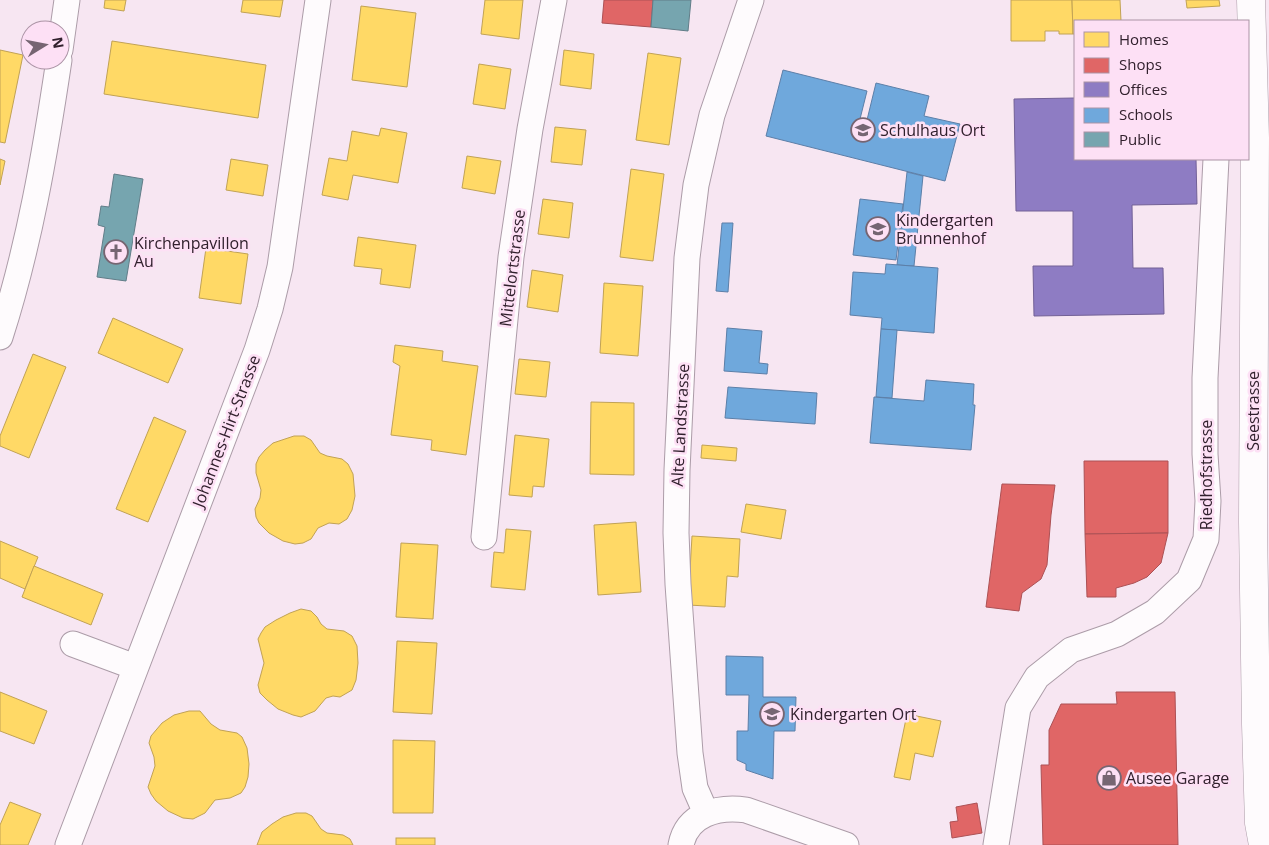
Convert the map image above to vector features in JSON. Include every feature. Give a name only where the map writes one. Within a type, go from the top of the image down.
[{"type":"main road","name":"Seestrasse","points":[[1251,0],[1255,138],[1253,522],[1259,838]]},
{"type":"street","points":[[64,20],[67,0]]},
{"type":"street","name":"Johannes-Hirt-Strasse","points":[[68,845],[257,350],[270,310],[280,266],[318,0]]},
{"type":"street","name":"Mittelortstrasse","points":[[484,537],[512,257],[530,130],[554,0]]},
{"type":"street","name":"Alte Landstrasse","points":[[706,813],[695,788],[690,753],[676,533],[677,470],[687,258],[696,185],[712,115],[751,0]]},
{"type":"street","points":[[0,338],[9,310],[36,202],[56,70]]},
{"type":"street","name":"Riedhofstrasse","points":[[996,845],[1018,708],[1037,677],[1071,650],[1117,634],[1155,612],[1189,580],[1206,539],[1208,501],[1205,378],[1216,160]]},
{"type":"street","points":[[73,644],[135,667]]},
{"type":"street","points":[[681,845],[689,827],[706,813],[734,808],[746,810],[846,845]]},
{"type":"building: Homes","points":[[105,0],[126,0],[124,11],[104,8]]},
{"type":"building: Homes","points":[[243,0],[283,0],[280,17],[241,12]]},
{"type":"building: Homes","points":[[485,0],[523,0],[519,39],[481,34]]},
{"type":"building: Homes","points":[[1011,0],[1072,0],[1073,34],[1045,31],[1045,41],[1011,41]]},
{"type":"building: Homes","points":[[1072,0],[1120,0],[1121,20],[1074,20],[1073,34]]},
{"type":"building: Homes","points":[[1186,0],[1219,0],[1220,6],[1187,8]]},
{"type":"building: Homes","points":[[361,6],[416,13],[407,87],[352,80]]},
{"type":"building: Homes","points":[[112,41],[266,65],[258,118],[104,94]]},
{"type":"building: Homes","points":[[0,50],[20,54],[20,70],[5,143],[0,142]]},
{"type":"building: Homes","points":[[564,50],[594,54],[591,89],[560,85]]},
{"type":"building: Homes","points":[[648,53],[681,58],[669,145],[636,140]]},
{"type":"building: Homes","points":[[479,64],[511,69],[505,109],[473,104]]},
{"type":"building: Homes","points":[[555,127],[586,130],[582,165],[551,162]]},
{"type":"building: Homes","points":[[381,128],[407,133],[398,183],[353,175],[348,200],[322,195],[329,158],[347,161],[352,131],[379,136]]},
{"type":"building: Homes","points":[[467,156],[501,161],[495,194],[462,188]]},
{"type":"building: Homes","points":[[0,159],[5,161],[0,185]]},
{"type":"building: Homes","points":[[231,159],[268,165],[263,196],[226,190]]},
{"type":"building: Homes","points":[[631,169],[664,174],[653,261],[620,257]]},
{"type":"building: Homes","points":[[543,199],[573,203],[569,238],[538,234]]},
{"type":"building: Homes","points":[[358,237],[416,245],[410,288],[380,284],[382,269],[354,266]]},
{"type":"building: Homes","points":[[206,248],[248,254],[241,304],[199,298]]},
{"type":"building: Homes","points":[[532,270],[563,275],[558,312],[527,307]]},
{"type":"building: Homes","points":[[604,283],[643,286],[638,356],[600,353]]},
{"type":"building: Homes","points":[[113,318],[183,349],[168,383],[98,353]]},
{"type":"building: Homes","points":[[395,345],[443,351],[442,361],[478,366],[466,455],[431,450],[432,440],[391,435],[400,366],[393,362]]},
{"type":"building: Homes","points":[[33,354],[66,367],[29,458],[0,446],[0,436]]},
{"type":"building: Homes","points":[[519,359],[550,362],[546,397],[515,394]]},
{"type":"building: Homes","points":[[591,402],[634,403],[634,475],[590,474]]},
{"type":"building: Homes","points":[[154,417],[186,431],[148,522],[116,509]]},
{"type":"building: Homes","points":[[515,435],[549,439],[544,487],[533,486],[532,497],[509,495]]},
{"type":"building: Homes","points":[[294,436],[304,436],[311,440],[320,453],[342,459],[348,464],[353,474],[355,496],[352,510],[347,519],[339,524],[329,523],[318,528],[311,539],[295,544],[283,541],[269,533],[259,523],[255,509],[261,490],[256,473],[256,464],[259,457],[273,443]]},
{"type":"building: Homes","points":[[702,445],[737,448],[736,461],[701,458]]},
{"type":"building: Homes","points":[[746,504],[786,510],[781,539],[741,532]]},
{"type":"building: Homes","points":[[636,522],[641,592],[598,595],[594,525]]},
{"type":"building: Homes","points":[[506,529],[531,531],[525,590],[491,587],[494,552],[504,553]]},
{"type":"building: Homes","points":[[692,536],[740,539],[738,577],[727,576],[725,607],[688,605]]},
{"type":"building: Homes","points":[[0,541],[38,557],[25,589],[0,578]]},
{"type":"building: Homes","points":[[401,543],[438,545],[433,619],[396,617]]},
{"type":"building: Homes","points":[[34,566],[103,594],[91,625],[22,597]]},
{"type":"building: Homes","points":[[301,609],[311,611],[327,629],[344,631],[352,636],[357,646],[358,663],[356,680],[352,690],[340,697],[326,698],[315,711],[301,717],[278,709],[260,693],[258,685],[264,663],[258,639],[265,627]]},
{"type":"building: Homes","points":[[397,641],[437,643],[432,714],[393,712]]},
{"type":"building: Homes","points":[[0,692],[47,711],[34,744],[0,731]]},
{"type":"building: Homes","points":[[189,711],[200,711],[211,724],[220,730],[237,733],[242,737],[247,748],[249,764],[248,777],[241,793],[230,798],[215,800],[205,813],[193,819],[183,818],[168,811],[156,801],[148,787],[155,766],[149,743],[151,736],[162,723],[174,715]]},
{"type":"building: Homes","points":[[907,714],[941,721],[933,757],[915,753],[910,780],[894,777]]},
{"type":"building: Homes","points":[[393,740],[435,741],[433,813],[393,813]]},
{"type":"building: Homes","points":[[10,802],[41,814],[28,845],[0,845],[0,825]]},
{"type":"building: Homes","points":[[296,813],[306,813],[312,816],[321,829],[327,833],[343,835],[350,839],[353,845],[257,845],[262,832],[283,817]]},
{"type":"building: Homes","points":[[396,838],[435,838],[435,845],[396,845]]},
{"type":"building: Shops","points":[[604,0],[653,0],[651,27],[602,23]]},
{"type":"building: Shops","points":[[1084,461],[1168,461],[1168,533],[1085,534]]},
{"type":"building: Shops","points":[[1002,484],[1055,485],[1047,565],[1041,579],[1022,593],[1019,611],[986,607]]},
{"type":"building: Shops","points":[[1168,533],[1161,563],[1147,577],[1116,588],[1116,597],[1087,597],[1085,534]]},
{"type":"building: Shops","name":"Ausee Garage","points":[[1116,692],[1175,692],[1178,845],[1043,845],[1041,765],[1049,765],[1049,730],[1061,704],[1117,704]]},
{"type":"building: Shops","points":[[977,803],[982,833],[952,838],[950,822],[958,821],[956,807]]},
{"type":"building: Offices","points":[[1074,98],[1074,160],[1196,160],[1197,204],[1132,205],[1133,268],[1163,268],[1164,314],[1034,316],[1033,266],[1073,266],[1073,211],[1016,211],[1014,99]]},
{"type":"building: Schools","name":"Schulhaus Ort","points":[[783,70],[867,91],[860,119],[867,120],[876,83],[929,96],[924,116],[960,124],[945,181],[766,136]]},
{"type":"building: Schools","points":[[907,172],[923,176],[914,266],[897,265]]},
{"type":"building: Schools","name":"Kindergarten Brunnenhof","points":[[860,199],[903,204],[896,260],[853,255]]},
{"type":"building: Schools","points":[[722,223],[733,223],[728,292],[716,291]]},
{"type":"building: Schools","points":[[886,264],[938,268],[934,333],[881,329],[882,318],[850,315],[853,272],[885,274]]},
{"type":"building: Schools","points":[[727,328],[762,331],[759,363],[768,364],[767,374],[724,371]]},
{"type":"building: Schools","points":[[881,329],[897,330],[892,398],[876,397]]},
{"type":"building: Schools","points":[[926,380],[974,384],[973,405],[975,405],[971,450],[870,443],[874,397],[924,401]]},
{"type":"building: Schools","points":[[728,387],[817,393],[815,424],[725,418]]},
{"type":"building: Schools","name":"Kindergarten Ort","points":[[726,656],[763,657],[763,697],[796,697],[795,731],[774,731],[773,779],[746,770],[746,764],[737,760],[737,731],[748,731],[749,695],[726,695]]},
{"type":"building: Public","points":[[653,0],[691,0],[688,31],[651,27]]},
{"type":"building: Public","name":"Kirchenpavillon Au","points":[[114,174],[143,179],[126,281],[97,277],[105,227],[98,225],[101,206],[109,207]]},
{"type":"place","name":"Schulhaus Ort","points":[[863,130]]},
{"type":"place","name":"Kindergarten Brunnenhof","points":[[878,229]]},
{"type":"place","name":"Kirchenpavillon Au","points":[[116,252]]},
{"type":"place","name":"Kindergarten Ort","points":[[772,714]]},
{"type":"place","name":"Ausee Garage","points":[[1109,778]]}]
